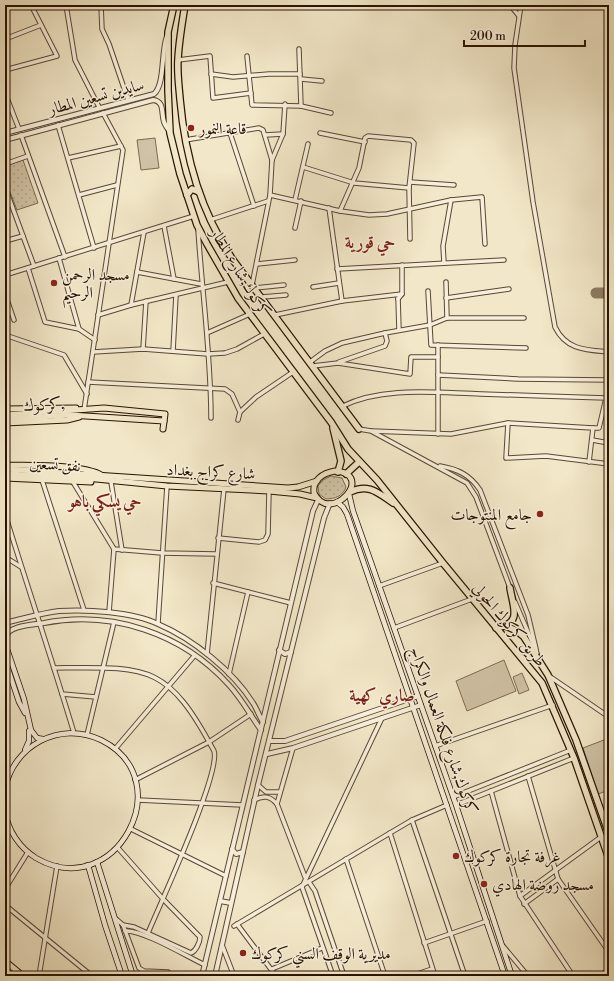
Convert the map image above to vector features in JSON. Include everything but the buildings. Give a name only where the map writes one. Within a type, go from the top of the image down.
[{"type":"highway","name":"كركوك,شارع المطار","points":[[174,5],[168,32],[170,133],[180,174],[197,225],[228,282],[264,334],[339,435]]},
{"type":"highway","name":"كركوك,شارع المطار","points":[[185,5],[178,60],[184,140],[192,171],[210,220],[224,246],[359,429]]},
{"type":"highway","points":[[180,174],[184,175],[192,171]]},
{"type":"highway","points":[[187,195],[192,190],[200,192]]},
{"type":"highway","points":[[333,425],[341,461],[338,472]]},
{"type":"highway","name":"طريق كركوك الحولي","points":[[339,435],[359,462],[377,480],[443,564],[537,676],[553,705],[571,750],[609,859]]},
{"type":"highway","points":[[346,474],[359,462]]},
{"type":"highway","points":[[350,493],[360,489],[374,490],[398,506]]},
{"type":"highway","points":[[496,628],[506,626],[511,622],[515,615],[510,588]]},
{"type":"highway","name":"طريق كركوك الحولي","points":[[506,626],[522,635],[548,675],[576,740],[609,834]]},
{"type":"highway","points":[[588,800],[597,798]]},
{"type":"main road","points":[[5,409],[68,407],[84,413]]},
{"type":"main road","points":[[5,423],[67,420],[84,413],[107,408],[165,414],[163,429]]},
{"type":"main road","points":[[5,414],[84,413],[164,421]]},
{"type":"main road","name":"كركوك,","points":[[5,419],[84,413]]},
{"type":"main road","points":[[5,465],[90,470],[104,479]]},
{"type":"main road","name":"نفق تسعين","points":[[5,469],[104,479]]},
{"type":"main road","points":[[338,472],[346,474],[352,481],[350,493],[338,502],[330,503],[318,499],[314,489],[317,480],[326,474],[338,472]]},
{"type":"main road","name":"نفق تسعين","points":[[5,474],[104,479]]},
{"type":"main road","points":[[5,478],[73,482],[104,479]]},
{"type":"main road","name":"شارع كراج بغداد","points":[[104,479],[288,488],[298,487],[317,480]]},
{"type":"main road","name":"شارع كراج بغداد","points":[[104,479],[111,482],[270,491],[300,494],[318,499]]},
{"type":"main road","name":"كركوك,شارع فلكة العمال والكراج","points":[[350,493],[379,586],[456,805],[512,976]]},
{"type":"main road","name":"كركوك,شارع فلكة العمال والكراج","points":[[338,502],[347,514],[505,976]]},
{"type":"main road","points":[[5,643],[24,699],[28,721],[29,740],[22,755],[11,770],[5,789]]},
{"type":"main road","points":[[5,660],[18,702],[35,737],[39,739],[74,733],[87,735],[102,740],[115,749],[127,763],[135,780],[138,800],[136,817],[131,829],[118,848],[97,862],[73,867],[57,866],[40,860],[28,852],[15,837],[6,822],[5,811]]},
{"type":"main road","points":[[22,755],[36,743],[46,738]]},
{"type":"main road","points":[[97,862],[133,976]]},
{"type":"main road","points":[[88,865],[122,976]]},
{"type":"main road","points":[[95,889],[104,886]]},
{"type":"main road","points":[[5,961],[23,976]]},
{"type":"street","points":[[5,70],[57,56],[30,5]]},
{"type":"street","points":[[66,5],[75,60],[99,107]]},
{"type":"street","points":[[101,5],[102,29],[109,44],[128,100]]},
{"type":"street","points":[[510,5],[519,16]]},
{"type":"street","points":[[521,5],[515,45],[514,68],[533,202],[555,327],[559,335],[572,346],[580,350],[609,352]]},
{"type":"street","points":[[5,39],[41,25]]},
{"type":"street","name":"سايدين تسعين المطار","points":[[5,132],[154,94],[160,88],[163,45],[168,32]]},
{"type":"street","points":[[299,49],[301,106]]},
{"type":"street","points":[[178,60],[210,56],[213,98],[251,93]]},
{"type":"street","points":[[247,56],[252,105],[286,104],[331,112]]},
{"type":"street","points":[[211,74],[233,77],[249,77],[269,74],[300,74]]},
{"type":"street","points":[[301,79],[322,80]]},
{"type":"street","points":[[5,93],[18,129]]},
{"type":"street","points":[[136,98],[137,104]]},
{"type":"street","name":"سايدين تسعين المطار","points":[[5,140],[153,100],[160,102],[164,123],[170,133]]},
{"type":"street","points":[[272,160],[283,134],[286,104]]},
{"type":"street","points":[[84,413],[123,150],[102,113]]},
{"type":"street","points":[[58,125],[94,248]]},
{"type":"street","points":[[184,140],[259,128],[263,130],[272,160],[270,195],[254,286],[284,285]]},
{"type":"street","points":[[230,133],[254,206]]},
{"type":"street","points":[[320,133],[365,142]]},
{"type":"street","points":[[265,135],[283,134]]},
{"type":"street","points":[[21,135],[65,257]]},
{"type":"street","points":[[340,211],[354,183],[368,136],[411,140],[414,143],[409,188],[410,239]]},
{"type":"street","points":[[295,200],[308,144]]},
{"type":"street","points":[[68,158],[121,146]]},
{"type":"street","points":[[5,164],[28,156]]},
{"type":"street","points":[[303,167],[354,183],[409,188]]},
{"type":"street","points":[[410,182],[454,185]]},
{"type":"street","points":[[79,195],[117,185]]},
{"type":"street","points":[[5,187],[34,266]]},
{"type":"street","points":[[270,195],[340,211],[377,215],[452,200],[482,197],[485,244]]},
{"type":"street","points":[[444,263],[443,246],[452,200]]},
{"type":"street","points":[[210,220],[268,201]]},
{"type":"street","points":[[295,228],[301,201]]},
{"type":"street","points":[[330,208],[342,301]]},
{"type":"street","points":[[5,275],[109,244],[194,216]]},
{"type":"street","points":[[197,225],[201,287],[207,333],[211,388],[211,418]]},
{"type":"street","points":[[164,226],[174,279]]},
{"type":"street","points":[[131,305],[144,232]]},
{"type":"street","points":[[5,241],[22,236]]},
{"type":"street","points":[[59,258],[79,330]]},
{"type":"street","points":[[257,264],[295,260]]},
{"type":"street","points":[[337,269],[504,260]]},
{"type":"street","points":[[399,330],[399,296],[402,265]]},
{"type":"street","points":[[28,268],[45,322],[79,330],[95,340]]},
{"type":"street","points":[[137,272],[174,279],[201,287]]},
{"type":"street","points":[[98,316],[131,305],[176,295],[201,287],[228,282]]},
{"type":"street","points":[[446,282],[447,318]]},
{"type":"street","points":[[313,287],[339,283]]},
{"type":"street","points":[[446,298],[509,289]]},
{"type":"street","points":[[428,291],[431,345],[526,348]]},
{"type":"street","points":[[5,294],[14,320]]},
{"type":"street","points":[[173,351],[176,295]]},
{"type":"street","points":[[262,297],[286,295]]},
{"type":"street","points":[[275,315],[342,301],[399,296]]},
{"type":"street","points":[[143,350],[146,302]]},
{"type":"street","points":[[207,333],[250,314]]},
{"type":"street","points":[[311,364],[336,345],[399,330],[430,325],[447,318],[524,318]]},
{"type":"street","points":[[338,363],[385,346],[387,341],[385,333]]},
{"type":"street","points":[[93,352],[143,350],[208,354],[237,350],[264,334]]},
{"type":"street","points":[[5,335],[64,355],[87,394]]},
{"type":"street","points":[[438,345],[438,434]]},
{"type":"street","points":[[311,364],[338,363],[410,374],[411,357],[438,357]]},
{"type":"street","points":[[238,420],[240,412],[256,397],[292,372]]},
{"type":"street","points":[[438,375],[518,379],[607,380]]},
{"type":"street","points":[[88,382],[228,390],[240,412]]},
{"type":"street","points":[[343,406],[356,399],[379,394],[438,393],[606,398],[599,428],[508,423],[451,434],[371,431],[359,429]]},
{"type":"street","points":[[508,423],[506,458],[546,456],[609,464]]},
{"type":"street","points":[[589,462],[593,428]]},
{"type":"street","points":[[371,431],[463,480],[472,490],[540,663]]},
{"type":"street","points":[[592,440],[609,443]]},
{"type":"street","points":[[436,466],[454,469],[464,474],[473,481],[480,490],[528,615],[536,653]]},
{"type":"street","points":[[42,480],[84,610]]},
{"type":"street","points":[[73,482],[114,549],[109,612]]},
{"type":"street","points":[[111,482],[122,550]]},
{"type":"street","points":[[158,623],[167,486]]},
{"type":"street","points":[[207,654],[213,583],[224,489]]},
{"type":"street","points":[[218,538],[259,542],[265,540],[268,532],[270,491]]},
{"type":"street","points":[[202,976],[279,650],[313,511],[318,499]]},
{"type":"street","points":[[215,976],[254,800],[267,754],[324,518],[330,503]]},
{"type":"street","points":[[5,514],[41,624],[74,733]]},
{"type":"street","points":[[114,549],[162,553],[216,554]]},
{"type":"street","points":[[5,557],[22,568]]},
{"type":"street","points":[[379,586],[443,564]]},
{"type":"street","points":[[213,583],[291,603]]},
{"type":"street","points":[[229,674],[248,592]]},
{"type":"street","points":[[394,628],[472,599]]},
{"type":"street","points":[[5,622],[60,611],[84,610],[109,612],[158,623],[207,654],[229,674],[254,704],[263,722]]},
{"type":"street","points":[[5,637],[12,629],[60,620],[84,619],[114,622],[143,629],[173,642],[195,655],[229,684],[261,730]]},
{"type":"street","points":[[87,735],[114,622]]},
{"type":"street","points":[[173,642],[177,634]]},
{"type":"street","points":[[279,650],[285,654],[291,652]]},
{"type":"street","points":[[115,749],[195,655]]},
{"type":"street","points":[[54,668],[121,668],[144,672],[158,678],[169,686],[187,705],[209,742],[215,757],[203,802],[148,933]]},
{"type":"street","points":[[548,675],[609,717]]},
{"type":"street","points":[[62,694],[96,697]]},
{"type":"street","points":[[270,741],[285,741],[418,696]]},
{"type":"street","points":[[267,754],[293,748],[421,705]]},
{"type":"street","points":[[435,746],[553,705]]},
{"type":"street","points":[[135,780],[209,742],[251,714]]},
{"type":"street","points":[[333,976],[302,887],[305,877],[382,718]]},
{"type":"street","points":[[277,804],[293,748]]},
{"type":"street","points":[[453,797],[571,750]]},
{"type":"street","points":[[456,805],[574,758]]},
{"type":"street","points":[[528,776],[558,879],[609,952]]},
{"type":"street","points":[[258,785],[263,790],[270,793],[280,792]]},
{"type":"street","points":[[491,791],[520,896],[573,976]]},
{"type":"street","points":[[254,800],[264,796],[271,798],[277,804],[305,877],[315,891],[343,975],[337,976]]},
{"type":"street","points":[[138,800],[242,804]]},
{"type":"street","points":[[276,976],[236,925],[412,820],[447,805]]},
{"type":"street","points":[[412,820],[465,976]]},
{"type":"street","points":[[131,829],[226,876]]},
{"type":"street","points":[[390,833],[435,976]]},
{"type":"street","points":[[520,896],[601,837]]},
{"type":"street","points":[[118,848],[163,899],[200,937],[195,951],[191,953],[148,933],[131,926],[123,925]]},
{"type":"street","points":[[232,849],[236,854],[243,852]]},
{"type":"street","points":[[5,889],[28,852]]},
{"type":"street","points":[[346,859],[385,976]]},
{"type":"street","points":[[39,976],[44,937],[57,866]]},
{"type":"street","points":[[524,904],[558,879]]},
{"type":"street","points":[[220,901],[232,903]]},
{"type":"street","points":[[5,905],[92,976]]},
{"type":"street","points":[[114,917],[123,925],[139,968],[144,971],[168,972]]},
{"type":"street","points":[[424,943],[487,921]]},
{"type":"street","points":[[125,931],[132,931],[205,964]]},
{"type":"street","points":[[502,944],[528,976]]},
{"type":"street","points":[[222,945],[234,976]]},
{"type":"street","points":[[272,969],[322,948]]},
{"type":"street","points":[[411,976],[432,969]]},
{"type":"street","points":[[601,976],[609,969]]},
{"type":"shaded area","points":[[155,138],[159,168],[141,170],[137,140]]},
{"type":"shaded area","points":[[23,160],[38,203],[17,210],[5,179],[5,166]]},
{"type":"shaded area","points":[[331,476],[342,478],[346,487],[343,493],[338,496],[326,499],[319,494],[318,486],[323,480]]},
{"type":"shaded area","points":[[504,660],[516,691],[467,711],[456,681]]},
{"type":"shaded area","points":[[522,673],[529,690],[519,694],[513,677]]},
{"type":"shaded area","points":[[609,738],[609,790],[598,794],[583,748]]},
{"type":"taxiway","points":[[596,293],[609,293]]},
{"type":"place","name":"قاعة النمور","points":[[191,128]]},
{"type":"place","name":"مسجد الرحمن الرحيم","points":[[54,283]]},
{"type":"place","name":"جامع المنتوجات","points":[[540,514]]},
{"type":"place","name":"غرفة تجارة كركوك","points":[[456,856]]},
{"type":"place","name":"مسجد روضة الهادي","points":[[484,884]]},
{"type":"place","name":"مديرية الوقف السني كركوك","points":[[243,953]]},
{"type":"district","name":"حي قورية","points":[[370,242]]},
{"type":"district","name":"حي يسكي باهو","points":[[105,501]]},
{"type":"district","name":"صاري كهية","points":[[382,695]]}]
